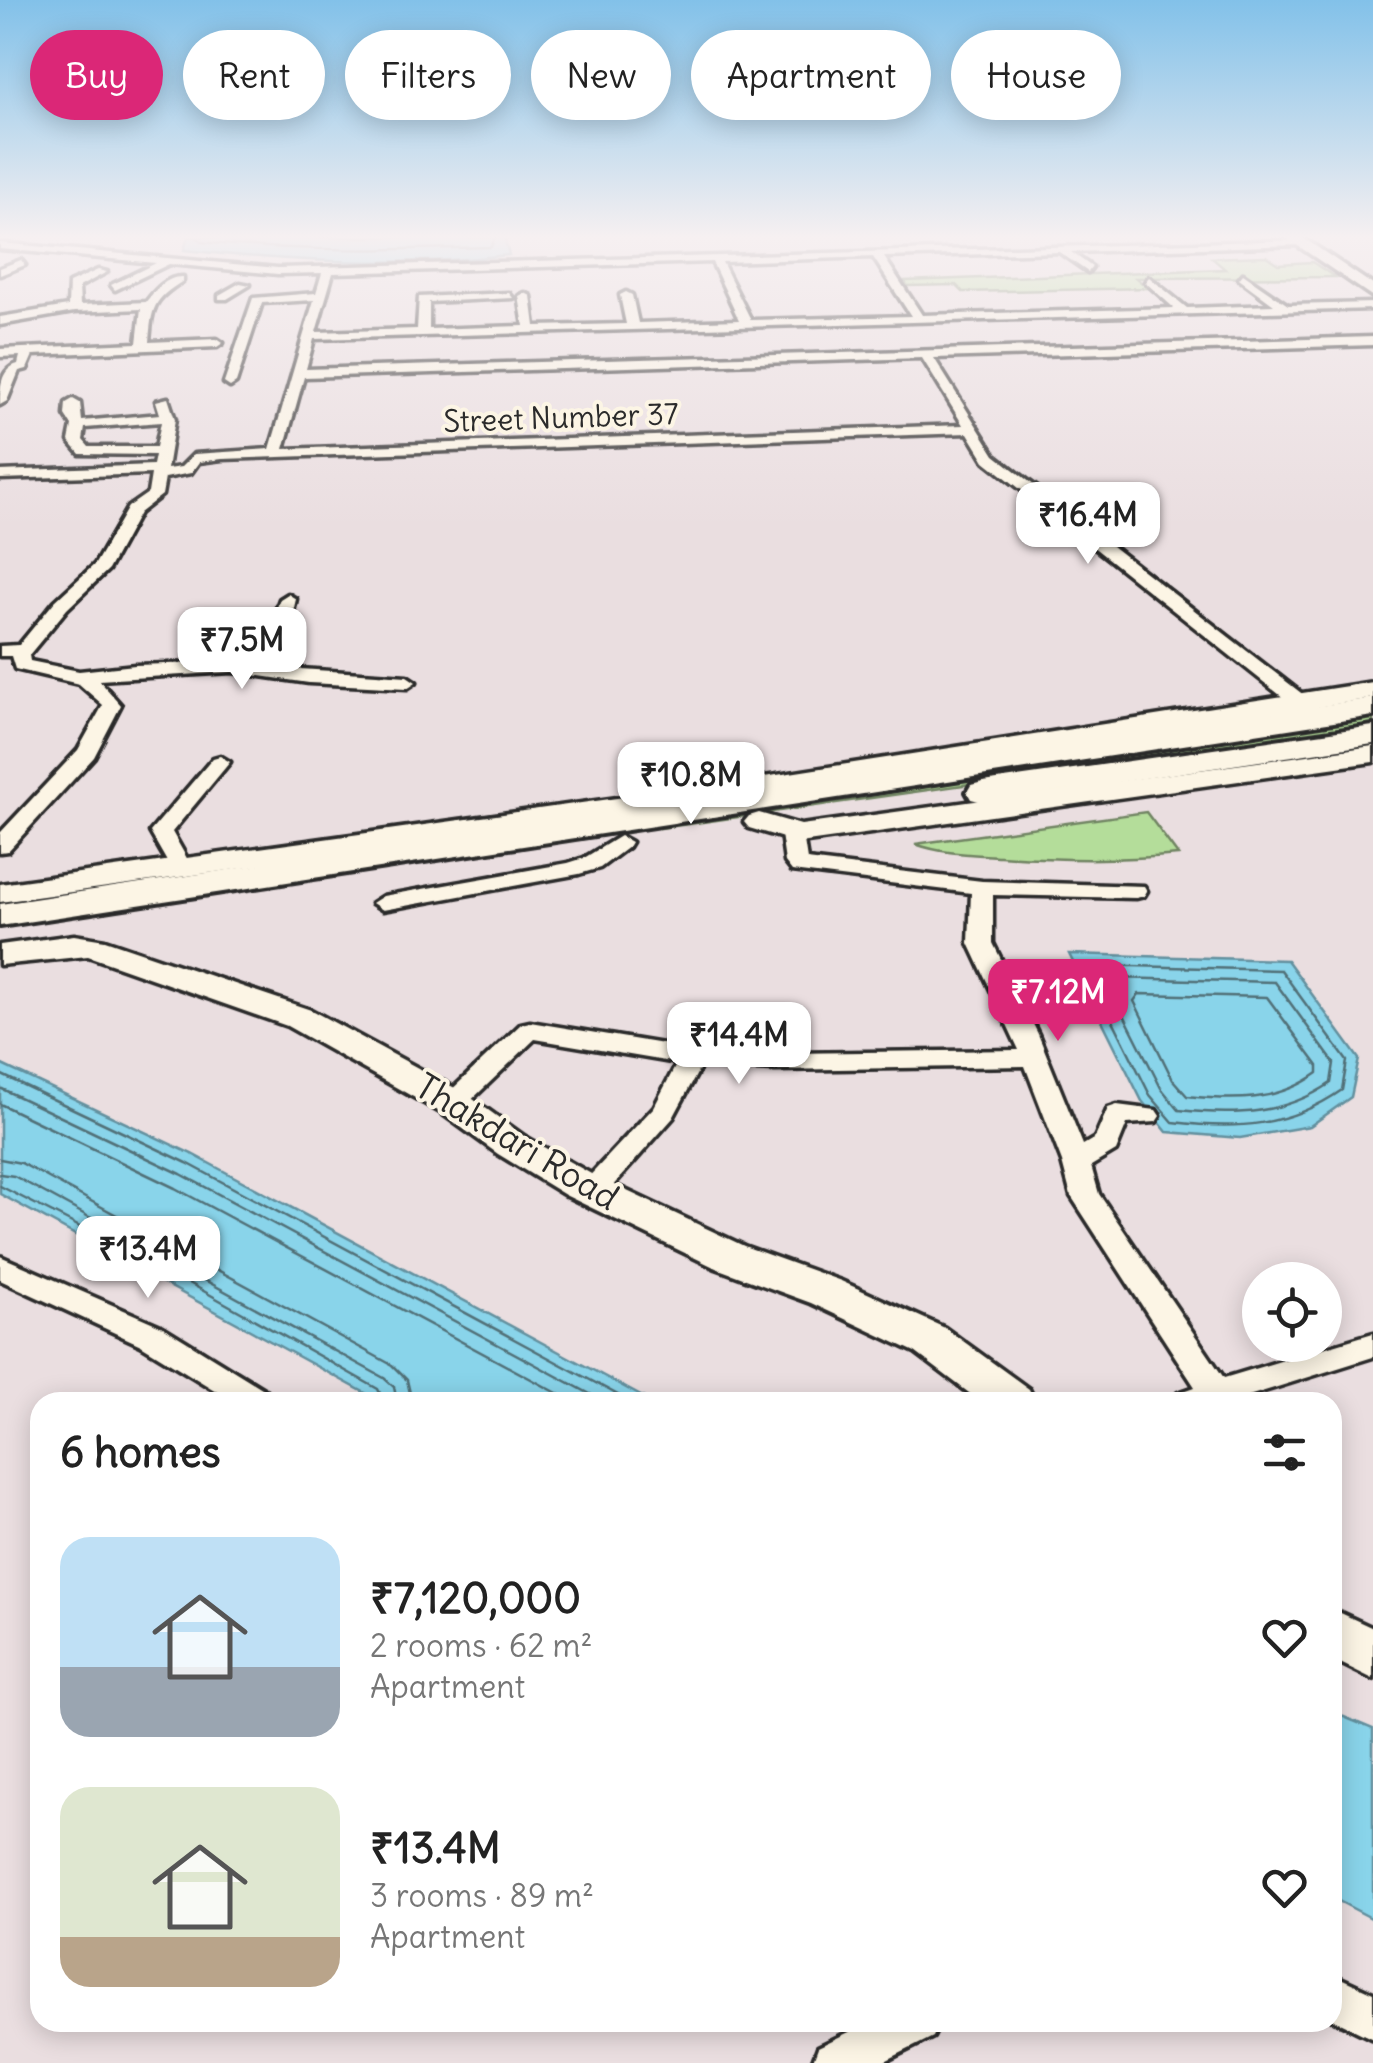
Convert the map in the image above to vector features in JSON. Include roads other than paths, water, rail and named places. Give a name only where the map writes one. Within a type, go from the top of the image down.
[{"type":"main road","points":[[0,937],[600,839],[1308,708],[1373,707]]},
{"type":"main road","points":[[0,915],[759,822],[1373,736]]},
{"type":"street","points":[[144,348],[145,333]]},
{"type":"street","points":[[230,383],[246,333]]},
{"type":"street","points":[[276,454],[310,336],[414,333]]},
{"type":"street","points":[[892,333],[902,354]]},
{"type":"street","points":[[0,342],[76,342],[144,348],[217,343]]},
{"type":"street","points":[[0,352],[76,342]]},
{"type":"street","points":[[63,368],[76,342]]},
{"type":"street","points":[[298,372],[1373,342]]},
{"type":"street","points":[[0,401],[14,369],[23,366],[28,350]]},
{"type":"street","points":[[926,355],[990,458],[1308,708]]},
{"type":"street","points":[[73,403],[72,415],[78,426],[76,441],[87,451],[159,465]]},
{"type":"street","points":[[0,846],[87,753],[110,714],[112,705],[106,692],[76,677],[18,663],[22,652],[61,605],[102,566],[130,516],[155,494],[165,409],[78,426]]},
{"type":"street","name":"Street Number 37","points":[[159,465],[186,470],[194,458],[973,428]]},
{"type":"street","points":[[0,475],[159,465]]},
{"type":"street","points":[[273,672],[290,646],[294,620],[284,613],[288,599]]},
{"type":"street","points":[[0,651],[22,652]]},
{"type":"street","points":[[76,677],[135,670],[212,668],[407,682]]},
{"type":"street","points":[[0,894],[1308,708],[1373,690]]},
{"type":"street","points":[[759,822],[792,834],[1373,754]]},
{"type":"street","points":[[182,869],[161,832],[220,762]]},
{"type":"street","points":[[792,834],[800,866],[982,888],[1136,891]]},
{"type":"street","points":[[383,902],[592,863],[600,839]]},
{"type":"street","points":[[982,888],[981,942],[1076,1162],[1085,1196],[1199,1392]]},
{"type":"street","name":"Thakdari Road","points":[[0,956],[38,949],[93,947],[299,1018],[453,1103],[511,1145],[592,1191],[730,1257],[826,1292],[930,1340],[1000,1392]]},
{"type":"street","points":[[743,1023],[776,1030],[775,1062]]},
{"type":"street","points":[[453,1103],[530,1030],[694,1056],[775,1062],[1033,1058]]},
{"type":"street","points":[[592,1191],[664,1112],[694,1056]]},
{"type":"street","points":[[1076,1162],[1102,1149],[1117,1114],[1147,1116]]},
{"type":"street","points":[[0,1267],[152,1336],[244,1392]]},
{"type":"street","points":[[1222,1392],[1373,1345]]},
{"type":"street","points":[[1342,1637],[1373,1654]]},
{"type":"street","points":[[1342,2001],[1373,2017]]},
{"type":"street","points":[[834,2063],[898,2032]]},
{"type":"water","points":[[1069,954],[1287,960],[1359,1059],[1351,1097],[1310,1126],[1240,1138],[1167,1132],[1142,1101]]},
{"type":"water","points":[[0,1064],[192,1154],[633,1392],[364,1392],[0,1194]]},
{"type":"water","points":[[1342,1716],[1373,1729],[1373,1919],[1342,1903]]}]
